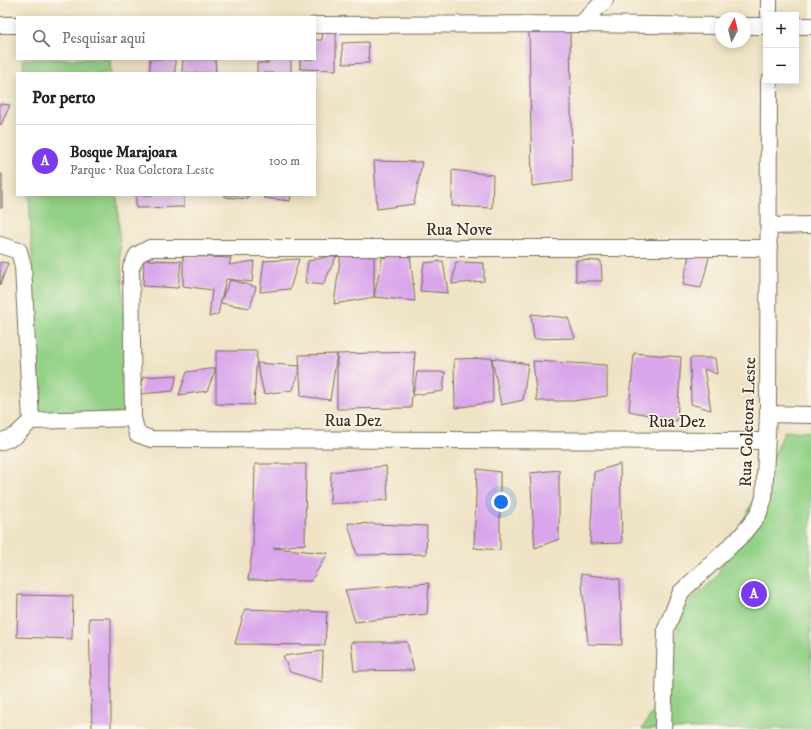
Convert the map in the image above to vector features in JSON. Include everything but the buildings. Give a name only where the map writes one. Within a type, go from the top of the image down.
[{"type":"street","points":[[581,24],[605,0]]},
{"type":"street","points":[[769,0],[769,12]]},
{"type":"street","points":[[316,25],[581,24],[715,26]]},
{"type":"street","points":[[0,25],[16,25]]},
{"type":"street","points":[[751,26],[763,26]]},
{"type":"street","points":[[799,26],[811,26]]},
{"type":"street","name":"Rua Coletora Leste","points":[[664,729],[666,629],[681,592],[741,536],[758,515],[764,498],[768,414],[769,84]]},
{"type":"street","points":[[769,226],[811,225]]},
{"type":"street","points":[[0,245],[19,251],[23,266],[32,420]]},
{"type":"street","name":"Rua Nove","points":[[150,248],[768,248]]},
{"type":"street","name":"Rua Dez","points":[[150,248],[137,255],[131,268],[133,418],[137,434],[151,439],[766,441]]},
{"type":"street","points":[[768,414],[811,415]]},
{"type":"street","points":[[0,442],[15,436],[32,420],[133,418]]},
{"type":"green space","points":[[23,60],[110,60],[111,72],[24,72]]},
{"type":"green space","points":[[29,196],[117,196],[130,413],[40,415]]},
{"type":"green space","points":[[785,431],[811,432],[811,729],[642,729],[669,686],[681,608],[715,579],[736,538]]},
{"type":"place","name":"Bosque Marajoara","points":[[754,594]]}]
